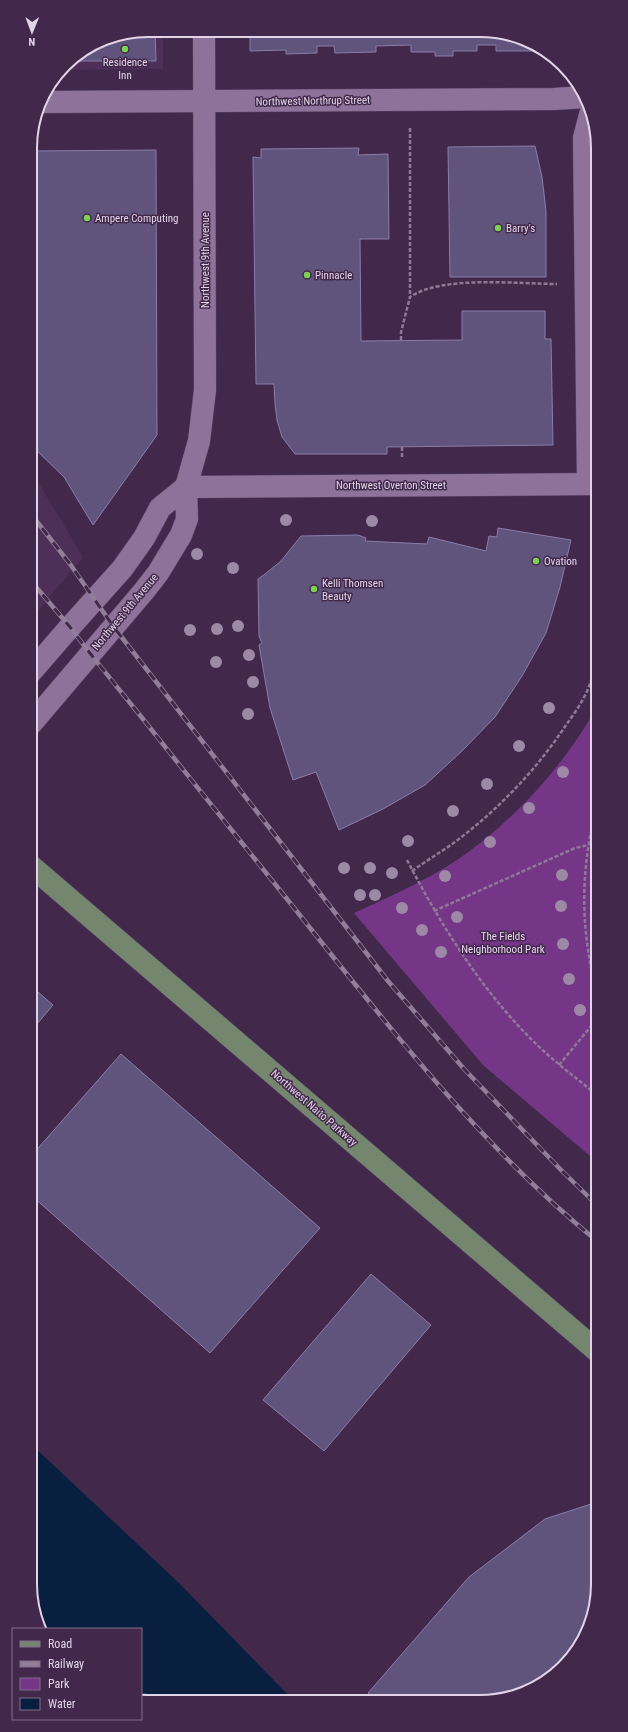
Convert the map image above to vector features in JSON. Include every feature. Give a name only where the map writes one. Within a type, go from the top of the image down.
[{"type":"main road","name":"Northwest Naito Parkway","points":[[37,871],[591,1346]]},
{"type":"street","name":"Northwest 9th Avenue","points":[[37,717],[158,573],[181,535],[187,519],[186,487],[199,441],[204,406],[204,37]]},
{"type":"street","name":"Northwest Northrup Street","points":[[47,102],[554,99],[579,97]]},
{"type":"street","points":[[588,123],[584,138],[586,284],[591,451]]},
{"type":"street","name":"Northwest Overton Street","points":[[186,487],[591,484]]},
{"type":"street","points":[[37,665],[122,569],[144,538],[160,508],[186,487]]},
{"type":"path","points":[[401,340],[410,297],[410,144]]},
{"type":"path","points":[[410,297],[420,290],[443,284],[586,284]]},
{"type":"path","points":[[412,871],[476,825],[512,791],[538,763],[578,706],[588,689],[591,678]]},
{"type":"path","points":[[591,831],[584,872],[583,916],[591,967]]},
{"type":"path","points":[[434,912],[575,848],[588,844]]},
{"type":"path","points":[[407,860],[434,912],[462,955],[495,997],[532,1040],[559,1065],[591,1090]]},
{"type":"path","points":[[559,1065],[591,1026]]},
{"type":"shaded area","name":"Residence Inn","points":[[148,37],[163,37],[163,69],[68,70],[86,56],[105,45],[126,39]]},
{"type":"shaded area","points":[[37,480],[83,557],[37,612]]},
{"type":"green space","name":"The Fields Neighborhood Park","points":[[591,716],[591,1157],[483,1065],[354,913],[445,868],[478,845],[536,791],[570,749]]},
{"type":"water","points":[[37,1450],[179,1583],[288,1695],[142,1695],[142,1628],[46,1628],[39,1606],[37,1584]]},
{"type":"building","points":[[155,37],[156,61],[79,61],[105,45],[126,39]]},
{"type":"building","points":[[250,37],[487,37],[502,39],[523,45],[534,51],[496,51],[496,45],[477,45],[477,51],[453,51],[453,56],[435,56],[435,52],[411,52],[411,45],[376,46],[376,52],[335,53],[334,46],[317,46],[317,53],[286,54],[286,50],[250,51]]},
{"type":"building","name":"Barry's","points":[[535,146],[542,177],[546,211],[546,277],[450,277],[448,147]]},
{"type":"building","name":"Pinnacle","points":[[359,148],[358,155],[388,154],[389,239],[360,239],[361,341],[462,340],[462,311],[545,311],[545,339],[551,339],[553,445],[387,447],[387,454],[295,454],[282,437],[277,420],[274,384],[256,384],[253,157],[261,158],[261,149]]},
{"type":"building","points":[[156,150],[157,435],[93,525],[64,477],[37,451],[37,151]]},
{"type":"building","points":[[498,528],[571,540],[560,587],[546,633],[522,676],[495,717],[462,751],[425,785],[383,809],[339,830],[316,772],[293,780],[270,708],[259,645],[262,643],[259,636],[258,579],[281,561],[301,536],[358,535],[366,538],[365,541],[427,544],[429,537],[486,551],[489,536],[497,537]]},
{"type":"building","points":[[37,991],[53,1005],[37,1024]]},
{"type":"building","points":[[121,1054],[320,1228],[210,1353],[37,1200],[37,1149]]},
{"type":"building","points":[[371,1274],[431,1325],[324,1451],[263,1400]]},
{"type":"building","points":[[591,1504],[591,1591],[587,1613],[583,1627],[576,1640],[564,1657],[553,1668],[523,1687],[502,1693],[487,1695],[370,1695],[368,1693],[469,1577],[545,1519]]},
{"type":"railway","points":[[37,522],[70,564],[113,626],[388,981],[465,1070],[591,1199]]},
{"type":"railway","points":[[37,588],[70,627],[362,993],[435,1081],[513,1164],[554,1204],[591,1236]]},
{"type":"place","name":"Residence Inn","points":[[125,49]]},
{"type":"place","name":"Ampere Computing","points":[[87,218]]},
{"type":"place","name":"Barry's","points":[[498,228]]},
{"type":"place","name":"Pinnacle","points":[[307,275]]},
{"type":"place","name":"Ovation","points":[[536,561]]},
{"type":"place","name":"Kelli Thomsen Beauty","points":[[314,589]]}]
